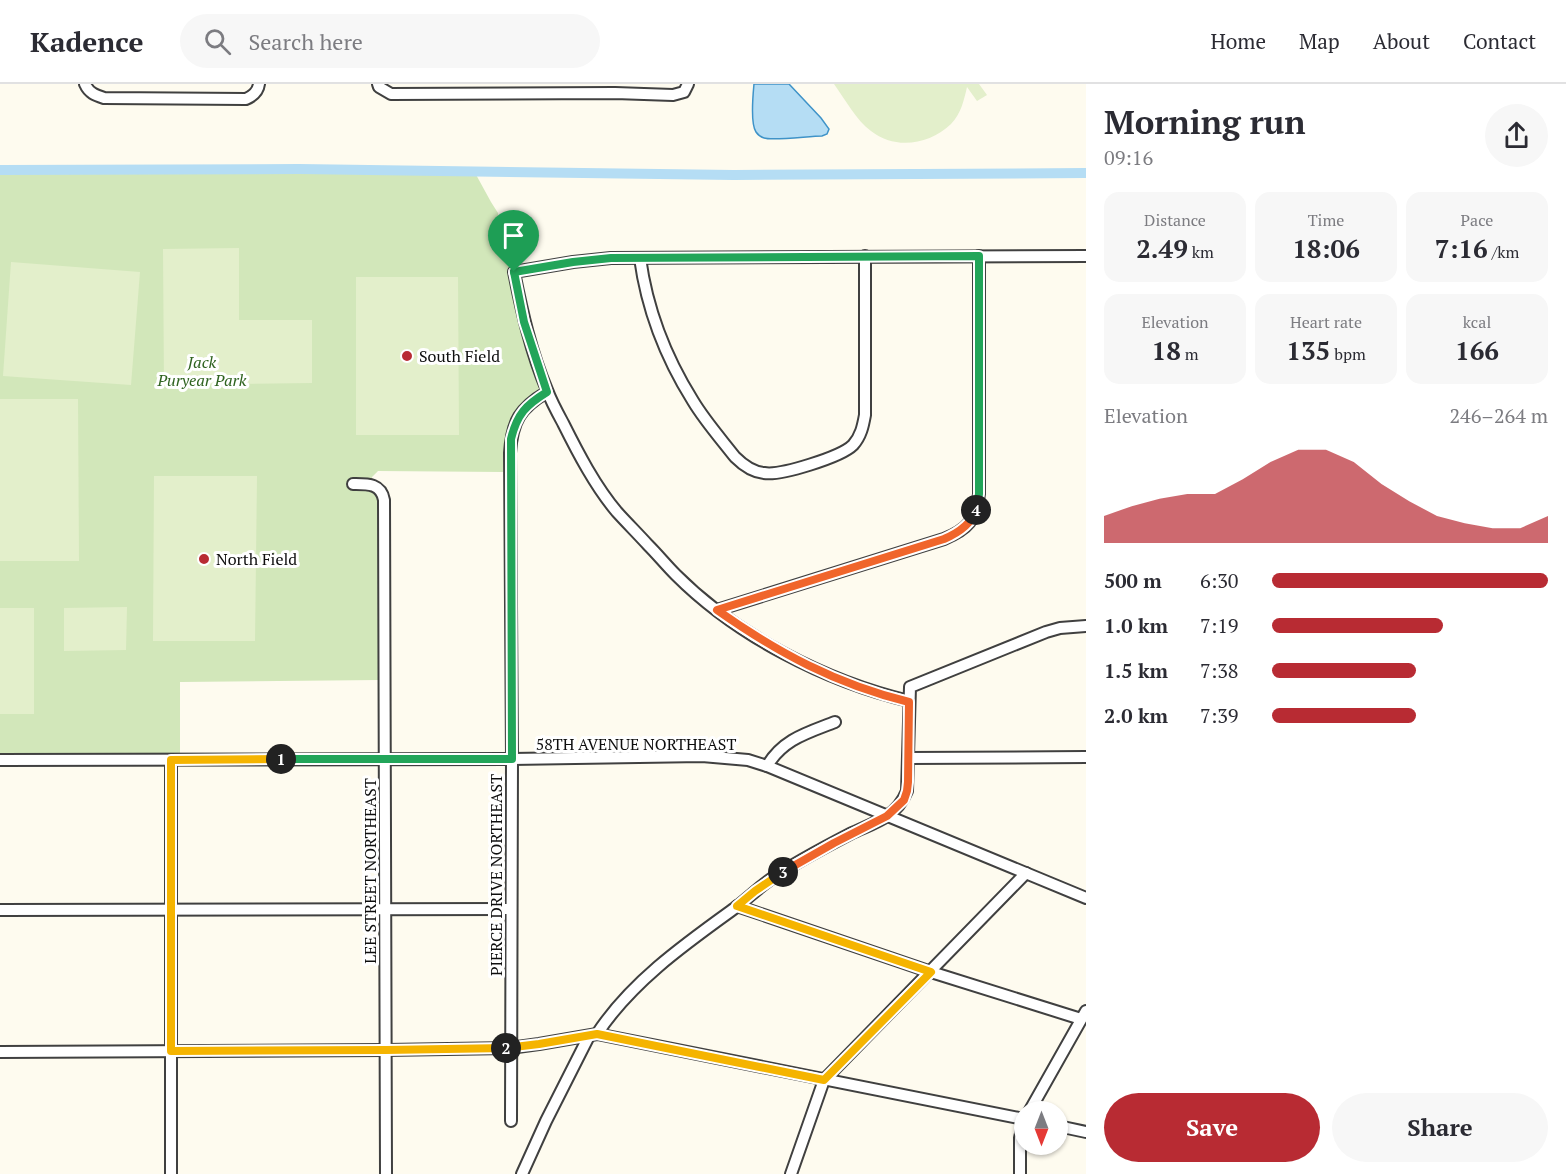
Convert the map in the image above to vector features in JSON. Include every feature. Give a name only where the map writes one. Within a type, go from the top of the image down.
[{"type":"street","points":[[85,84],[88,90],[104,98],[246,99],[253,96],[260,84]]},
{"type":"street","points":[[379,86],[391,94],[617,87],[673,95],[684,92],[688,84]]},
{"type":"street","points":[[640,258],[651,310],[675,369],[694,403],[743,465],[762,473],[771,474],[781,473],[845,451],[860,435],[864,426],[865,256]]},
{"type":"street","points":[[717,610],[944,539],[960,531],[971,521],[976,513],[979,494],[979,256]]},
{"type":"street","points":[[909,702],[851,685],[792,658],[764,641],[717,610],[677,576],[616,510],[580,457],[547,392],[524,322],[514,272],[595,259],[1086,256]]},
{"type":"street","name":"PIERCE DRIVE NORTHEAST","points":[[511,1121],[511,439],[518,416],[527,406],[547,392]]},
{"type":"street","name":"LEE STREET NORTHEAST","points":[[353,484],[378,487],[383,493],[384,500],[386,1174]]},
{"type":"street","points":[[522,1174],[546,1121],[593,1035],[641,983],[699,933],[771,879],[887,816],[904,800],[907,791],[910,687],[1046,632],[1060,628],[1086,626]]},
{"type":"street","points":[[767,766],[786,744],[830,724],[829,738]]},
{"type":"street","name":"58TH AVENUE NORTHEAST","points":[[0,760],[512,759],[702,756],[748,760],[1086,898]]},
{"type":"street","points":[[908,758],[1086,757]]},
{"type":"street","points":[[171,760],[171,1174]]},
{"type":"street","points":[[791,1174],[824,1080],[1026,873]]},
{"type":"street","points":[[737,906],[931,972],[1084,1015],[1035,1101]]},
{"type":"street","points":[[0,910],[510,909]]},
{"type":"street","points":[[0,1052],[510,1048],[593,1035],[1014,1118]]},
{"type":"street","points":[[1068,1128],[1086,1132]]},
{"type":"street","points":[[1020,1155],[1020,1174]]},
{"type":"green space","points":[[834,84],[979,84],[987,95],[977,101],[967,87],[960,111],[951,124],[933,137],[901,143],[880,137],[871,131],[856,115]]},
{"type":"green space","name":"Jack Puryear Park","points":[[0,170],[474,171],[498,213],[501,244],[540,386],[516,411],[508,427],[503,472],[378,471],[372,477],[373,491],[379,499],[379,680],[180,682],[180,755],[0,755]]},
{"type":"green space","points":[[239,248],[239,320],[312,320],[312,383],[164,385],[163,249]]},
{"type":"green space","points":[[11,262],[140,272],[131,385],[3,376]]},
{"type":"green space","name":"South Field","points":[[356,277],[458,277],[459,435],[356,435]]},
{"type":"green space","points":[[0,399],[78,399],[79,561],[0,561]]},
{"type":"green space","name":"North Field","points":[[154,476],[257,476],[255,641],[153,641]]},
{"type":"green space","points":[[127,607],[126,650],[64,651],[64,608]]},
{"type":"green space","points":[[0,608],[34,608],[34,714],[0,714]]},
{"type":"water","points":[[754,84],[789,84],[821,118],[829,129],[827,134],[775,139],[760,136],[753,122]]},
{"type":"waterway","points":[[0,170],[299,169],[734,175],[1086,173]]},
{"type":"place","name":"South Field","points":[[407,356]]},
{"type":"place","name":"North Field","points":[[204,559]]},
{"type":"route","points":[[979,256],[979,494],[976,513],[971,521],[960,531],[944,539],[717,610],[792,658],[851,685],[909,702],[908,782],[904,800],[887,816],[771,879],[737,906],[931,972],[824,1080],[597,1034],[510,1048],[171,1051],[171,760],[512,759],[511,439],[518,416],[536,398],[547,392],[524,322],[514,272],[611,258],[979,256]]}]
